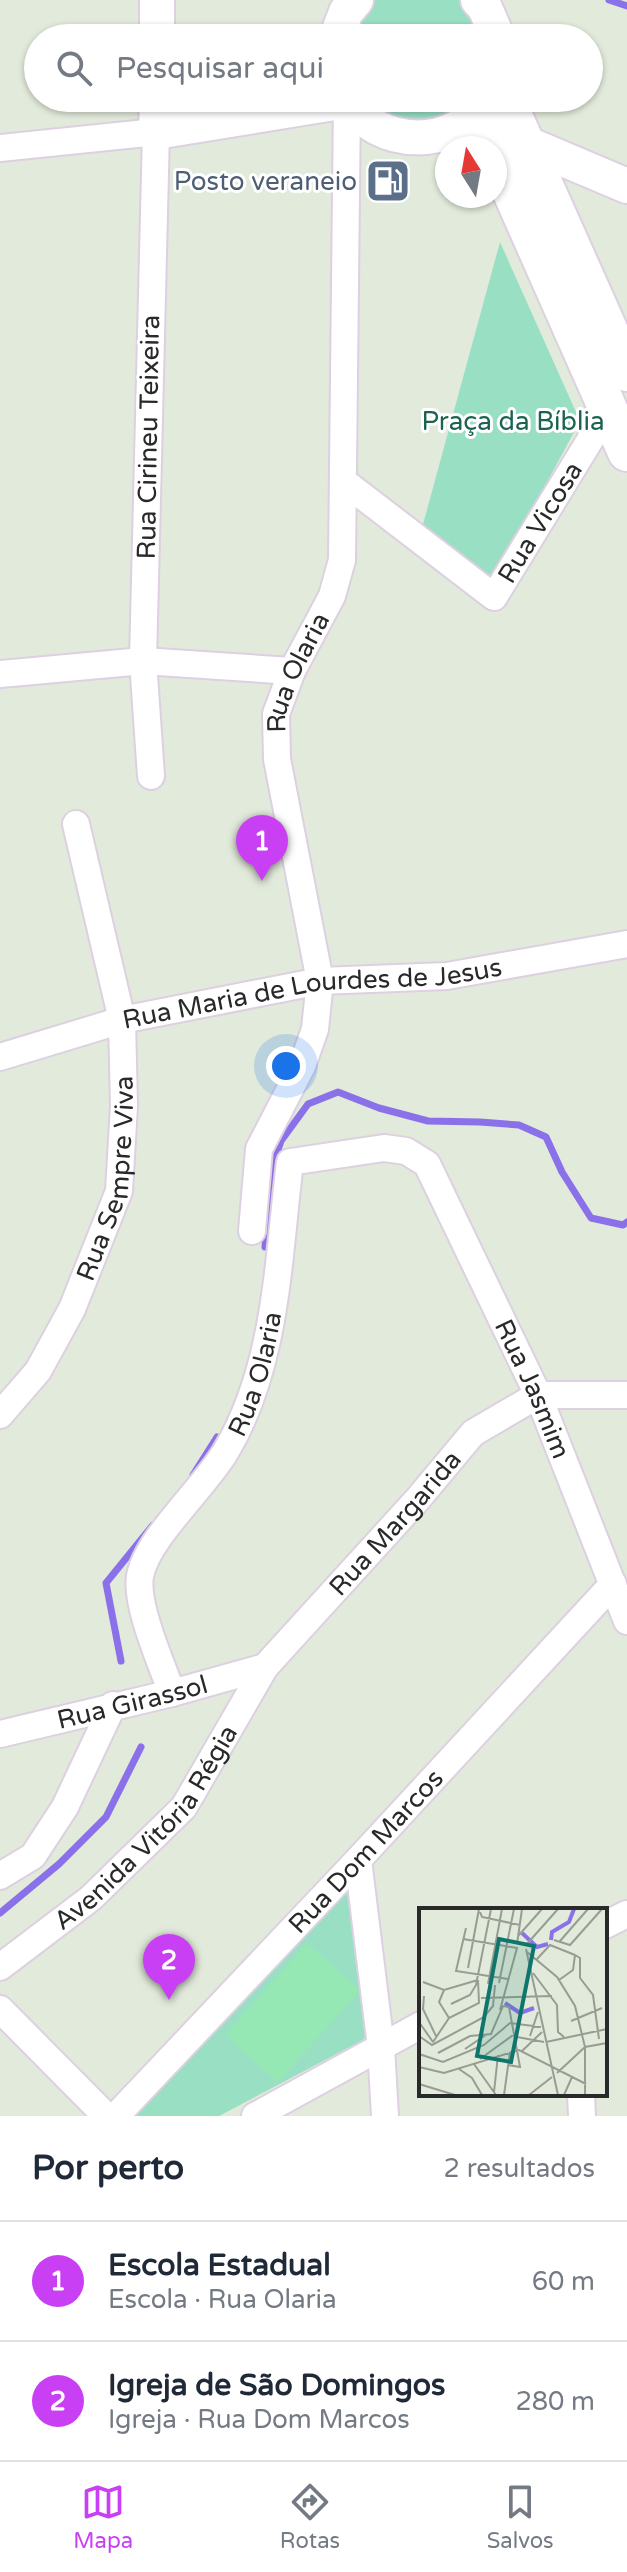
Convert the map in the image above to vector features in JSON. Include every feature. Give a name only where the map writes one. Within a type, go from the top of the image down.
[{"type":"main road","points":[[493,112],[500,136]]},
{"type":"main road","points":[[507,155],[627,372]]},
{"type":"main road","points":[[507,158],[627,452]]},
{"type":"street","points":[[157,0],[157,24]]},
{"type":"street","points":[[336,0],[336,24]]},
{"type":"street","points":[[341,24],[356,0]]},
{"type":"street","name":"Rua Cirineu Teixeira","points":[[151,776],[143,661],[157,112]]},
{"type":"street","points":[[0,148],[156,132],[275,112]]},
{"type":"street","name":"Rua Olaria","points":[[252,1231],[259,1149],[311,1042],[320,981],[277,759],[276,714],[292,671],[332,596],[342,560],[346,112]]},
{"type":"street","points":[[357,112],[365,121],[388,134],[414,139],[441,135],[465,124],[479,112]]},
{"type":"street","points":[[507,149],[627,186]]},
{"type":"street","name":"Rua Vicosa","points":[[343,481],[494,597],[609,409]]},
{"type":"street","points":[[0,674],[143,661],[292,671]]},
{"type":"street","name":"Rua Sempre Viva","points":[[0,1415],[38,1371],[72,1309],[119,1191],[124,1106],[122,1020],[76,824]]},
{"type":"street","name":"Rua Maria de Lourdes de Jesus","points":[[0,1057],[122,1020],[320,981],[447,976],[627,944]]},
{"type":"street","name":"Rua Olaria","points":[[172,1693],[142,1605],[140,1579],[147,1557],[226,1452],[255,1390],[269,1328],[290,1162],[384,1148],[406,1151],[427,1164]]},
{"type":"street","name":"Rua Jasmim","points":[[427,1164],[538,1395],[627,1621]]},
{"type":"street","points":[[538,1395],[627,1395]]},
{"type":"street","name":"Rua Margarida","points":[[265,1667],[417,1500],[473,1433],[538,1395]]},
{"type":"street","name":"Rua Dom Marcos","points":[[116,2116],[613,1584]]},
{"type":"street","name":"Rua Girassol","points":[[0,1734],[172,1693],[265,1667]]},
{"type":"street","name":"Avenida Vitória Régia","points":[[0,1967],[91,1898],[184,1807],[265,1667]]},
{"type":"street","points":[[0,1876],[33,1856],[57,1819],[113,1705]]},
{"type":"street","points":[[358,1860],[381,2047],[385,2116]]},
{"type":"street","points":[[607,1924],[627,1914]]},
{"type":"street","points":[[0,2009],[106,2116]]},
{"type":"street","points":[[255,2116],[419,2026]]},
{"type":"street","points":[[581,2096],[582,2116]]},
{"type":"green space","points":[[369,0],[463,0],[477,24],[354,24]]},
{"type":"green space","points":[[381,112],[453,112],[444,119],[398,123]]},
{"type":"green space","name":"Praça da Bíblia","points":[[500,242],[580,421],[491,586],[422,528]]},
{"type":"green space","points":[[343,1893],[354,1897],[368,2035],[219,2116],[135,2116],[332,1896]]},
{"type":"green space","points":[[307,1943],[361,1990],[278,2082],[225,2035]]},
{"type":"waterway","points":[[609,0],[627,6]]},
{"type":"waterway","points":[[265,1247],[271,1171],[281,1141],[308,1104],[338,1092],[379,1108],[428,1121],[519,1125],[546,1137],[562,1172],[591,1218],[623,1225],[627,1222]]},
{"type":"waterway","points":[[193,1475],[217,1437]]},
{"type":"waterway","points":[[121,1661],[106,1583],[153,1525]]},
{"type":"waterway","points":[[0,1913],[59,1864],[106,1817],[141,1747]]},
{"type":"place","name":"Posto veraneio","points":[[388,181]]},
{"type":"place","name":"Escola Estadual","points":[[262,881]]},
{"type":"place","name":"Igreja de São Domingos","points":[[169,2000]]}]
